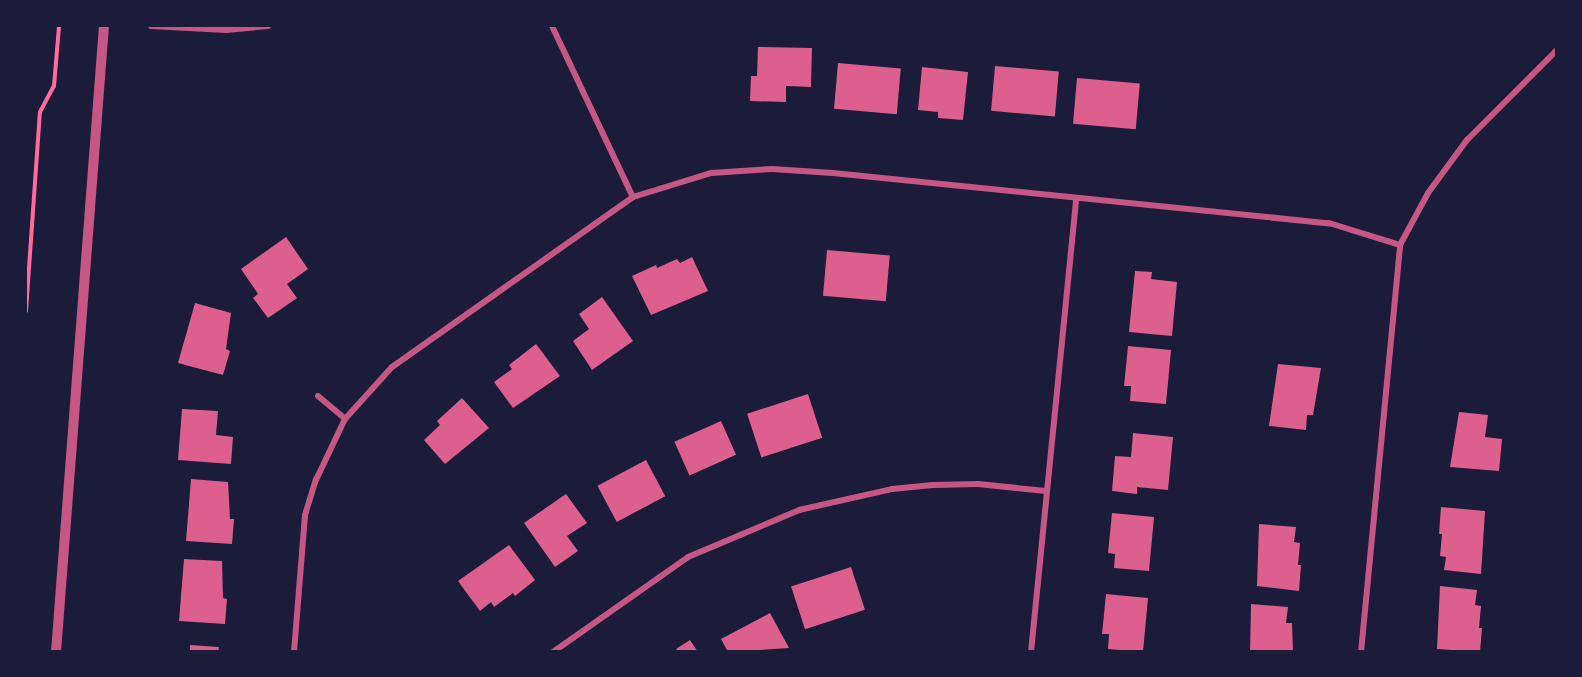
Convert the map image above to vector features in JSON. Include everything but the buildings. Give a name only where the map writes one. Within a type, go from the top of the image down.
[{"type":"street","points":[[56,651],[105,26]]},
{"type":"street","points":[[151,26],[226,30],[268,26]]},
{"type":"street","points":[[552,26],[633,197]]},
{"type":"street","points":[[1361,651],[1400,245],[1428,193],[1467,140],[1557,51]]},
{"type":"street","points":[[294,651],[305,515],[316,480],[345,419],[392,367],[633,197],[711,173],[772,169],[1329,222],[1400,245]]},
{"type":"street","points":[[1031,651],[1076,199]]},
{"type":"street","points":[[318,396],[345,419]]},
{"type":"street","points":[[553,651],[688,557],[799,510],[892,489],[933,485],[978,484],[1046,491]]},
{"type":"path","points":[[26,311],[40,112],[54,86],[59,26]]}]
